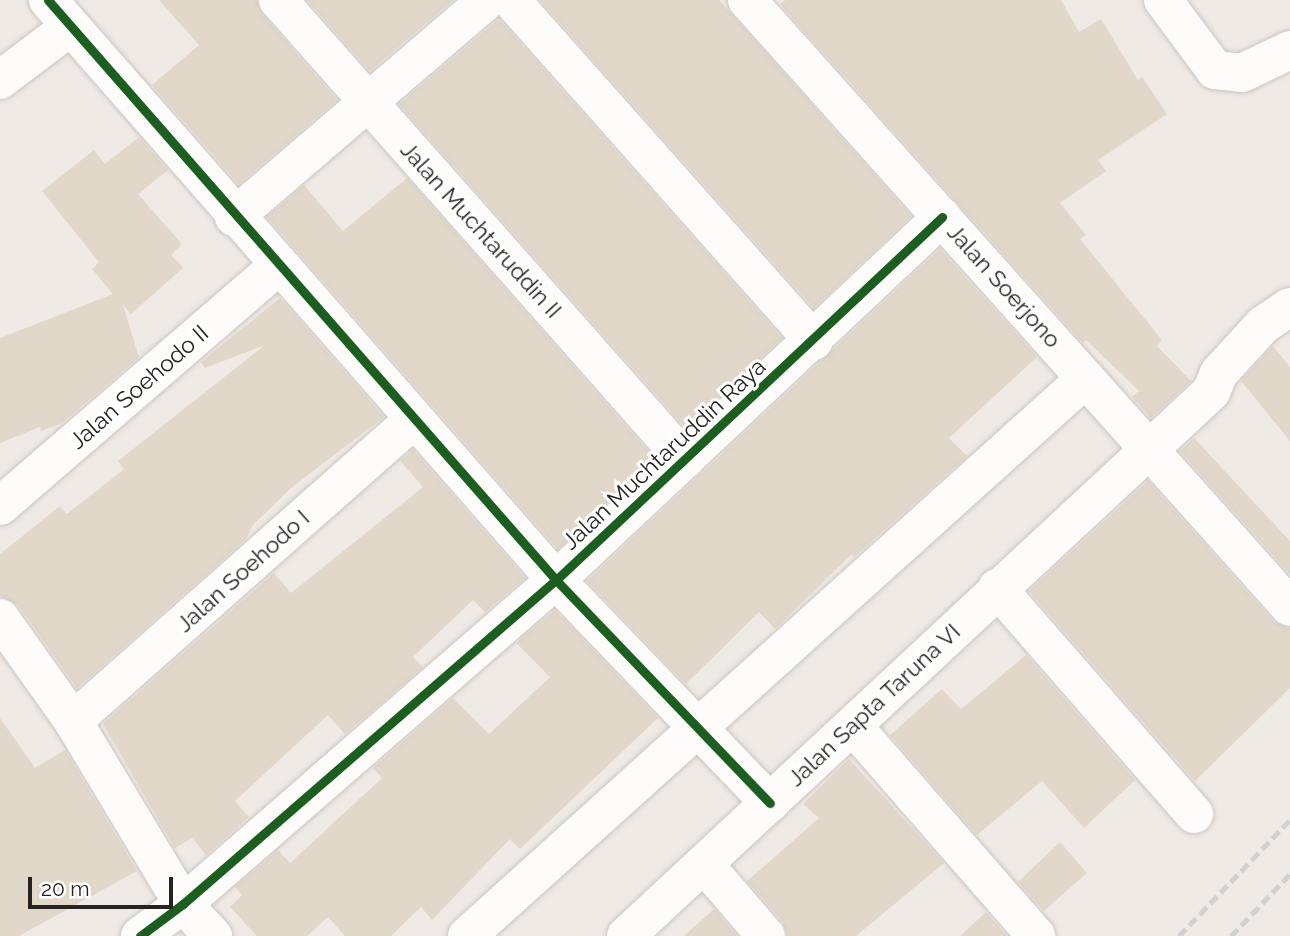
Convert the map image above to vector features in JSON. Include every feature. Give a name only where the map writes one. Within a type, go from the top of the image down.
[{"type":"street","name":"Jalan Muchtaruddin II","points":[[278,0],[685,460]]},
{"type":"street","points":[[234,217],[487,0]]},
{"type":"street","points":[[511,0],[814,341]]},
{"type":"street","name":"Jalan Soerjono","points":[[747,0],[1149,446]]},
{"type":"street","points":[[1163,0],[1215,71],[1242,74],[1290,50]]},
{"type":"street","points":[[0,80],[59,13],[234,217],[556,580],[770,803]]},
{"type":"street","name":"Jalan Muchtaruddin Raya","points":[[140,936],[183,904],[556,580],[814,341],[942,217]]},
{"type":"street","name":"Jalan Soehodo II","points":[[0,506],[278,267]]},
{"type":"street","name":"Jalan Sapta Taruna VI","points":[[626,936],[1149,446],[1211,392],[1219,373],[1263,325],[1290,307]]},
{"type":"street","points":[[467,936],[1086,378]]},
{"type":"street","name":"Jalan Soehodo I","points":[[72,722],[413,420]]},
{"type":"street","points":[[1149,446],[1290,607]]},
{"type":"street","points":[[997,588],[1194,814]]},
{"type":"street","points":[[0,618],[72,722],[183,904],[213,936]]},
{"type":"street","points":[[853,726],[1036,936]]},
{"type":"street","points":[[704,864],[766,936]]},
{"type":"building","points":[[159,0],[257,0],[262,14],[337,100],[239,184],[152,85],[199,45]]},
{"type":"building","points":[[307,0],[453,0],[370,71]]},
{"type":"building","points":[[540,0],[719,0],[911,216],[814,308]]},
{"type":"building","points":[[785,0],[1061,0],[1079,32],[1101,19],[1138,80],[1142,77],[1167,114],[1098,160],[1106,171],[1060,203],[1086,235],[1080,239],[1162,340],[1157,346],[1191,381],[1151,418],[1132,397],[1139,391],[1086,340],[1083,343],[780,4]]},
{"type":"building","points":[[499,19],[782,338],[686,428],[399,104]]},
{"type":"building","points":[[139,137],[168,170],[138,194],[182,244],[171,255],[183,268],[131,314],[123,305],[139,357],[62,423],[41,431],[40,427],[0,443],[0,338],[113,294],[92,269],[99,262],[42,191],[94,150],[105,164]]},
{"type":"building","points":[[407,178],[654,458],[558,549],[267,217],[304,185],[343,231]]},
{"type":"building","points":[[940,249],[1037,357],[949,438],[967,456],[854,557],[852,554],[775,629],[759,612],[686,684],[587,581]]},
{"type":"building","points":[[280,298],[384,417],[291,488],[253,525],[246,539],[77,688],[18,605],[0,596],[0,554],[60,506],[67,514],[124,469],[118,461],[265,345],[205,368],[201,362]]},
{"type":"building","points":[[1273,346],[1290,367],[1290,441],[1241,381]]},
{"type":"building","points":[[1194,438],[1290,541],[1290,574],[1180,451]]},
{"type":"building","points":[[413,450],[525,578],[485,612],[473,600],[413,657],[423,667],[345,734],[328,715],[235,801],[249,817],[206,855],[192,838],[175,848],[103,724],[274,573],[291,593],[423,487],[400,461]]},
{"type":"building","points":[[1148,481],[1274,622],[1290,628],[1290,688],[1195,781],[1029,591]]},
{"type":"building","points":[[555,610],[658,718],[520,849],[510,839],[432,920],[421,907],[391,936],[345,936],[328,917],[307,936],[257,936],[230,907],[242,895],[235,887],[278,850],[290,863],[382,778],[373,768],[453,698],[489,734],[550,677],[516,643]]},
{"type":"building","points":[[1026,655],[1135,780],[1084,828],[1042,781],[977,835],[890,735],[942,689],[961,709]]},
{"type":"building","points":[[0,718],[35,768],[65,750],[137,871],[19,936],[0,936]]},
{"type":"building","points":[[849,759],[944,863],[856,936],[787,936],[783,922],[747,881],[819,818],[803,804]]},
{"type":"building","points":[[1060,842],[1087,873],[1044,911],[1018,882]]},
{"type":"building","points":[[714,909],[737,936],[684,936]]},
{"type":"building","points":[[986,912],[1007,936],[960,936]]},
{"type":"railway","points":[[1179,936],[1290,820]]},
{"type":"railway","points":[[1231,936],[1290,874]]},
{"type":"cycle path","points":[[48,0],[556,580],[770,803]]},
{"type":"cycle path","points":[[140,936],[183,904],[556,580],[942,217]]}]
